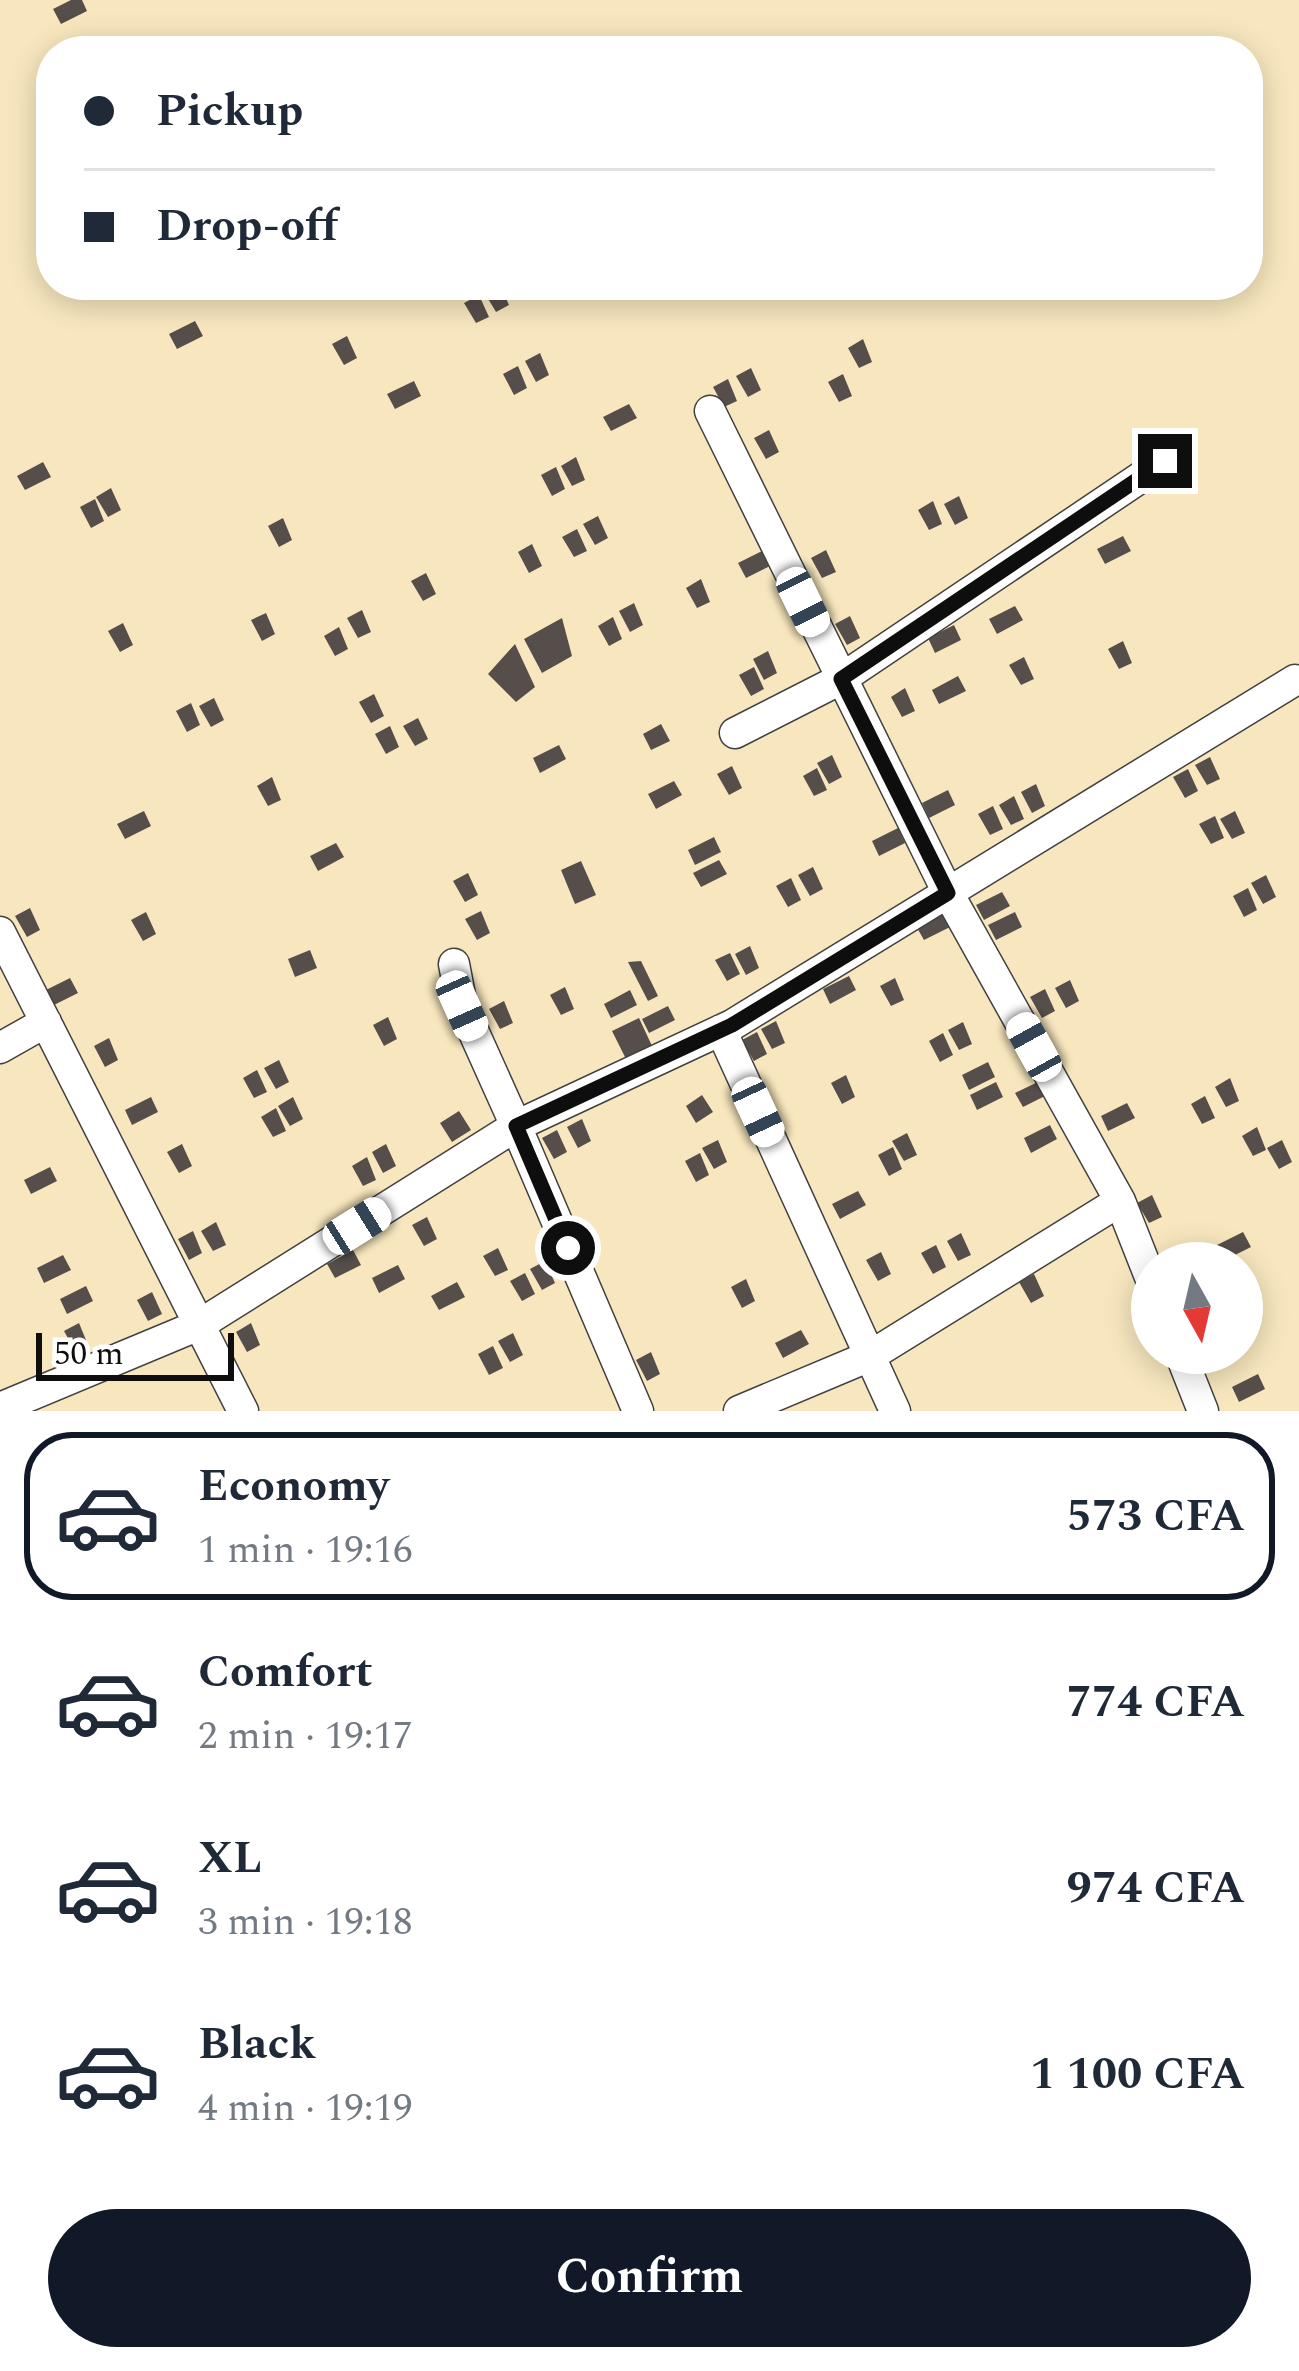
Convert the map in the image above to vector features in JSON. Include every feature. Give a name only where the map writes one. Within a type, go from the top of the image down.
[{"type":"street","points":[[710,411],[948,893],[1120,1202],[1136,1242]]},
{"type":"street","points":[[735,733],[841,679],[1165,461]]},
{"type":"street","points":[[0,1408],[199,1325],[516,1126],[721,1030],[1295,680]]},
{"type":"street","points":[[0,932],[243,1411]]},
{"type":"street","points":[[454,964],[462,1006],[638,1411]]},
{"type":"street","points":[[0,1048],[46,1022]]},
{"type":"street","points":[[721,1030],[895,1411]]},
{"type":"street","points":[[739,1411],[869,1357],[1120,1202]]},
{"type":"street","points":[[1188,1374],[1203,1411]]},
{"type":"sand","points":[[0,0],[1299,0],[1299,1411],[0,1411]]},
{"type":"building","points":[[82,0],[87,11],[61,24],[53,9]]},
{"type":"building","points":[[481,300],[489,317],[476,323],[464,303]]},
{"type":"building","points":[[489,300],[507,300],[509,305],[496,312]]},
{"type":"building","points":[[195,321],[203,336],[177,349],[169,334]]},
{"type":"building","points":[[347,336],[357,358],[344,365],[332,344]]},
{"type":"building","points":[[863,339],[872,362],[859,368],[848,348]]},
{"type":"building","points":[[540,353],[549,375],[536,382],[525,361]]},
{"type":"building","points":[[518,366],[527,388],[514,395],[503,374]]},
{"type":"building","points":[[751,368],[761,390],[748,397],[736,376]]},
{"type":"building","points":[[843,374],[852,396],[839,402],[828,382]]},
{"type":"building","points":[[728,379],[737,401],[724,407],[713,387]]},
{"type":"building","points":[[414,381],[421,396],[395,409],[387,394]]},
{"type":"building","points":[[629,404],[637,418],[611,431],[603,417]]},
{"type":"building","points":[[769,430],[779,452],[766,459],[754,438]]},
{"type":"building","points":[[576,457],[585,480],[572,486],[561,466]]},
{"type":"building","points":[[43,462],[51,477],[25,490],[17,476]]},
{"type":"building","points":[[556,467],[565,489],[552,496],[541,475]]},
{"type":"building","points":[[111,488],[121,510],[108,517],[96,497]]},
{"type":"building","points":[[959,496],[968,518],[955,525],[944,504]]},
{"type":"building","points":[[95,499],[104,521],[91,528],[80,507]]},
{"type":"building","points":[[933,501],[942,524],[929,530],[918,510]]},
{"type":"building","points":[[598,516],[608,538],[595,545],[583,524]]},
{"type":"building","points":[[283,518],[292,540],[279,547],[268,526]]},
{"type":"building","points":[[577,529],[587,551],[574,557],[562,537]]},
{"type":"building","points":[[1123,536],[1131,551],[1105,564],[1097,549]]},
{"type":"building","points":[[532,544],[542,566],[529,573],[518,552]]},
{"type":"building","points":[[764,550],[772,565],[746,578],[738,563]]},
{"type":"building","points":[[826,550],[836,572],[822,578],[811,558]]},
{"type":"building","points":[[426,573],[436,594],[423,601],[411,581]]},
{"type":"building","points":[[701,579],[710,602],[697,608],[686,588]]},
{"type":"building","points":[[634,603],[643,625],[630,632],[619,611]]},
{"type":"building","points":[[1015,606],[1023,620],[997,634],[989,619]]},
{"type":"building","points":[[362,610],[371,632],[358,638],[347,618]]},
{"type":"building","points":[[266,613],[275,634],[262,641],[251,620]]},
{"type":"building","points":[[850,616],[860,638],[847,645],[835,624]]},
{"type":"building","points":[[613,617],[622,639],[609,646],[598,626]]},
{"type":"building","points":[[562,618],[572,656],[542,673],[524,639]]},
{"type":"building","points":[[123,623],[133,645],[120,652],[108,631]]},
{"type":"building","points":[[954,625],[961,640],[935,653],[928,638]]},
{"type":"building","points":[[339,627],[348,649],[335,656],[324,636]]},
{"type":"building","points":[[1123,641],[1132,663],[1119,669],[1108,649]]},
{"type":"building","points":[[515,644],[535,687],[516,702],[488,674]]},
{"type":"building","points":[[768,651],[777,673],[764,680],[753,659]]},
{"type":"building","points":[[1024,657],[1034,679],[1021,685],[1009,665]]},
{"type":"building","points":[[754,667],[764,689],[751,696],[739,675]]},
{"type":"building","points":[[958,676],[966,691],[939,704],[932,690]]},
{"type":"building","points":[[905,688],[915,711],[902,717],[891,697]]},
{"type":"building","points":[[374,694],[384,716],[371,723],[359,702]]},
{"type":"building","points":[[214,698],[224,720],[211,727],[199,706]]},
{"type":"building","points":[[191,703],[200,725],[187,732],[176,711]]},
{"type":"building","points":[[418,718],[428,739],[415,746],[403,726]]},
{"type":"building","points":[[661,724],[670,741],[651,750],[643,734]]},
{"type":"building","points":[[390,726],[399,747],[386,754],[375,734]]},
{"type":"building","points":[[559,745],[566,759],[540,773],[533,758]]},
{"type":"building","points":[[832,755],[842,777],[829,784],[817,763]]},
{"type":"building","points":[[1210,757],[1220,779],[1207,785],[1195,765]]},
{"type":"building","points":[[732,766],[742,788],[729,795],[717,774]]},
{"type":"building","points":[[817,768],[827,790],[814,796],[803,776]]},
{"type":"building","points":[[1188,769],[1198,791],[1185,798],[1173,777]]},
{"type":"building","points":[[272,777],[281,800],[268,806],[257,786]]},
{"type":"building","points":[[674,781],[682,795],[656,809],[648,794]]},
{"type":"building","points":[[1036,784],[1045,806],[1032,813],[1021,792]]},
{"type":"building","points":[[948,790],[955,805],[929,818],[922,803]]},
{"type":"building","points":[[1014,796],[1024,819],[1011,825],[999,805]]},
{"type":"building","points":[[993,806],[1003,829],[990,835],[978,814]]},
{"type":"building","points":[[144,811],[151,826],[125,839],[117,824]]},
{"type":"building","points":[[1235,811],[1245,833],[1232,839],[1220,819]]},
{"type":"building","points":[[1215,816],[1224,838],[1211,844],[1199,824]]},
{"type":"building","points":[[898,828],[905,843],[879,856],[872,841]]},
{"type":"building","points":[[714,837],[721,852],[695,865],[688,850]]},
{"type":"building","points":[[336,843],[344,857],[318,871],[310,856]]},
{"type":"building","points":[[719,860],[727,874],[701,887],[693,873]]},
{"type":"building","points":[[581,861],[596,895],[575,904],[561,870]]},
{"type":"building","points":[[813,867],[823,889],[810,896],[798,875]]},
{"type":"building","points":[[468,873],[478,895],[465,902],[453,881]]},
{"type":"building","points":[[1266,875],[1276,897],[1263,904],[1251,883]]},
{"type":"building","points":[[791,878],[801,900],[788,907],[776,886]]},
{"type":"building","points":[[1248,888],[1257,910],[1244,917],[1233,896]]},
{"type":"building","points":[[1002,892],[1010,906],[984,920],[976,905]]},
{"type":"building","points":[[30,908],[40,930],[27,937],[15,916]]},
{"type":"building","points":[[481,911],[490,933],[477,940],[465,919]]},
{"type":"building","points":[[146,912],[156,934],[143,941],[131,920]]},
{"type":"building","points":[[942,912],[950,927],[924,940],[916,926]]},
{"type":"building","points":[[1015,912],[1022,927],[996,940],[988,925]]},
{"type":"building","points":[[750,946],[759,968],[746,975],[735,954]]},
{"type":"building","points":[[310,950],[317,968],[295,977],[288,959]]},
{"type":"building","points":[[730,953],[740,974],[727,981],[715,960]]},
{"type":"building","points":[[641,961],[658,996],[648,1001],[628,962]]},
{"type":"building","points":[[849,976],[856,990],[830,1004],[823,989]]},
{"type":"building","points":[[70,978],[78,993],[52,1006],[44,991]]},
{"type":"building","points":[[895,978],[904,1000],[891,1006],[880,986]]},
{"type":"building","points":[[1070,980],[1079,1001],[1066,1008],[1055,988]]},
{"type":"building","points":[[565,987],[574,1009],[561,1015],[550,995]]},
{"type":"building","points":[[1045,989],[1055,1011],[1042,1018],[1030,997]]},
{"type":"building","points":[[630,990],[637,1005],[611,1018],[604,1004]]},
{"type":"building","points":[[504,1001],[513,1023],[500,1029],[489,1009]]},
{"type":"building","points":[[668,1006],[675,1020],[649,1033],[642,1019]]},
{"type":"building","points":[[388,1017],[397,1039],[384,1046],[373,1025]]},
{"type":"building","points":[[639,1018],[653,1048],[627,1061],[612,1031]]},
{"type":"building","points":[[776,1021],[785,1043],[772,1049],[761,1029]]},
{"type":"building","points":[[963,1022],[972,1044],[959,1050],[948,1030]]},
{"type":"building","points":[[757,1032],[767,1054],[754,1061],[742,1040]]},
{"type":"building","points":[[943,1033],[953,1055],[940,1062],[929,1041]]},
{"type":"building","points":[[109,1038],[118,1060],[105,1067],[94,1046]]},
{"type":"building","points":[[279,1060],[289,1082],[276,1089],[264,1068]]},
{"type":"building","points":[[988,1062],[995,1077],[969,1090],[962,1075]]},
{"type":"building","points":[[257,1070],[267,1092],[254,1098],[243,1078]]},
{"type":"building","points":[[846,1075],[855,1097],[842,1104],[831,1083]]},
{"type":"building","points":[[1230,1078],[1239,1101],[1226,1107],[1215,1087]]},
{"type":"building","points":[[1042,1080],[1049,1094],[1023,1107],[1015,1093]]},
{"type":"building","points":[[996,1082],[1003,1097],[977,1110],[970,1095]]},
{"type":"building","points":[[702,1095],[713,1112],[696,1123],[686,1106]]},
{"type":"building","points":[[1205,1096],[1215,1118],[1202,1124],[1191,1104]]},
{"type":"building","points":[[151,1097],[158,1112],[132,1125],[125,1110]]},
{"type":"building","points":[[293,1097],[303,1119],[290,1126],[278,1106]]},
{"type":"building","points":[[1127,1103],[1135,1118],[1108,1131],[1101,1116]]},
{"type":"building","points":[[276,1108],[286,1131],[273,1137],[261,1117]]},
{"type":"building","points":[[459,1111],[471,1130],[452,1142],[440,1123]]},
{"type":"building","points":[[582,1119],[591,1141],[578,1148],[567,1127]]},
{"type":"building","points":[[1050,1125],[1057,1139],[1031,1153],[1024,1138]]},
{"type":"building","points":[[1257,1127],[1266,1150],[1253,1156],[1242,1136]]},
{"type":"building","points":[[557,1130],[567,1152],[554,1159],[542,1138]]},
{"type":"building","points":[[907,1133],[917,1155],[904,1161],[892,1141]]},
{"type":"building","points":[[718,1140],[727,1162],[714,1169],[702,1148]]},
{"type":"building","points":[[1282,1140],[1292,1162],[1279,1169],[1267,1148]]},
{"type":"building","points":[[182,1144],[192,1166],[179,1173],[167,1152]]},
{"type":"building","points":[[386,1144],[396,1166],[383,1173],[372,1152]]},
{"type":"building","points":[[893,1147],[902,1169],[889,1176],[878,1155]]},
{"type":"building","points":[[700,1153],[709,1175],[696,1182],[685,1161]]},
{"type":"building","points":[[367,1157],[376,1180],[363,1186],[352,1166]]},
{"type":"building","points":[[50,1167],[57,1181],[31,1194],[24,1180]]},
{"type":"building","points":[[858,1191],[866,1205],[840,1219],[832,1204]]},
{"type":"building","points":[[1152,1195],[1162,1217],[1149,1223],[1137,1203]]},
{"type":"building","points":[[427,1217],[437,1239],[424,1246],[412,1225]]},
{"type":"building","points":[[216,1222],[226,1245],[213,1251],[201,1231]]},
{"type":"building","points":[[193,1231],[202,1253],[189,1260],[178,1239]]},
{"type":"building","points":[[1243,1232],[1248,1242],[1223,1242]]},
{"type":"building","points":[[961,1233],[971,1255],[958,1261],[947,1241]]},
{"type":"building","points":[[936,1245],[946,1267],[933,1274],[921,1253]]},
{"type":"building","points":[[498,1248],[508,1270],[495,1276],[483,1256]]},
{"type":"building","points":[[353,1250],[361,1265],[335,1278],[327,1264]]},
{"type":"building","points":[[881,1252],[891,1274],[878,1281],[866,1260]]},
{"type":"building","points":[[63,1255],[71,1270],[44,1283],[37,1268]]},
{"type":"building","points":[[545,1261],[555,1283],[542,1290],[530,1269]]},
{"type":"building","points":[[398,1265],[405,1279],[379,1293],[372,1278]]},
{"type":"building","points":[[525,1273],[535,1294],[522,1301],[510,1281]]},
{"type":"building","points":[[1034,1274],[1044,1296],[1031,1303],[1019,1282]]},
{"type":"building","points":[[746,1279],[755,1301],[742,1308],[731,1287]]},
{"type":"building","points":[[457,1282],[465,1297],[439,1310],[431,1296]]},
{"type":"building","points":[[86,1286],[93,1301],[67,1314],[60,1299]]},
{"type":"building","points":[[152,1292],[162,1314],[148,1321],[137,1300]]},
{"type":"building","points":[[79,1323],[88,1345],[75,1351],[64,1331]]},
{"type":"building","points":[[251,1323],[260,1345],[247,1352],[236,1332]]},
{"type":"building","points":[[801,1330],[809,1344],[783,1358],[775,1343]]},
{"type":"building","points":[[513,1333],[523,1355],[510,1362],[498,1341]]},
{"type":"building","points":[[493,1346],[503,1368],[489,1375],[478,1354]]},
{"type":"building","points":[[651,1352],[660,1374],[647,1381],[636,1360]]},
{"type":"building","points":[[1258,1374],[1265,1389],[1239,1402],[1232,1387]]},
{"type":"route","points":[[568,1248],[516,1126],[732,1025],[948,893],[841,679],[1165,461]]}]
